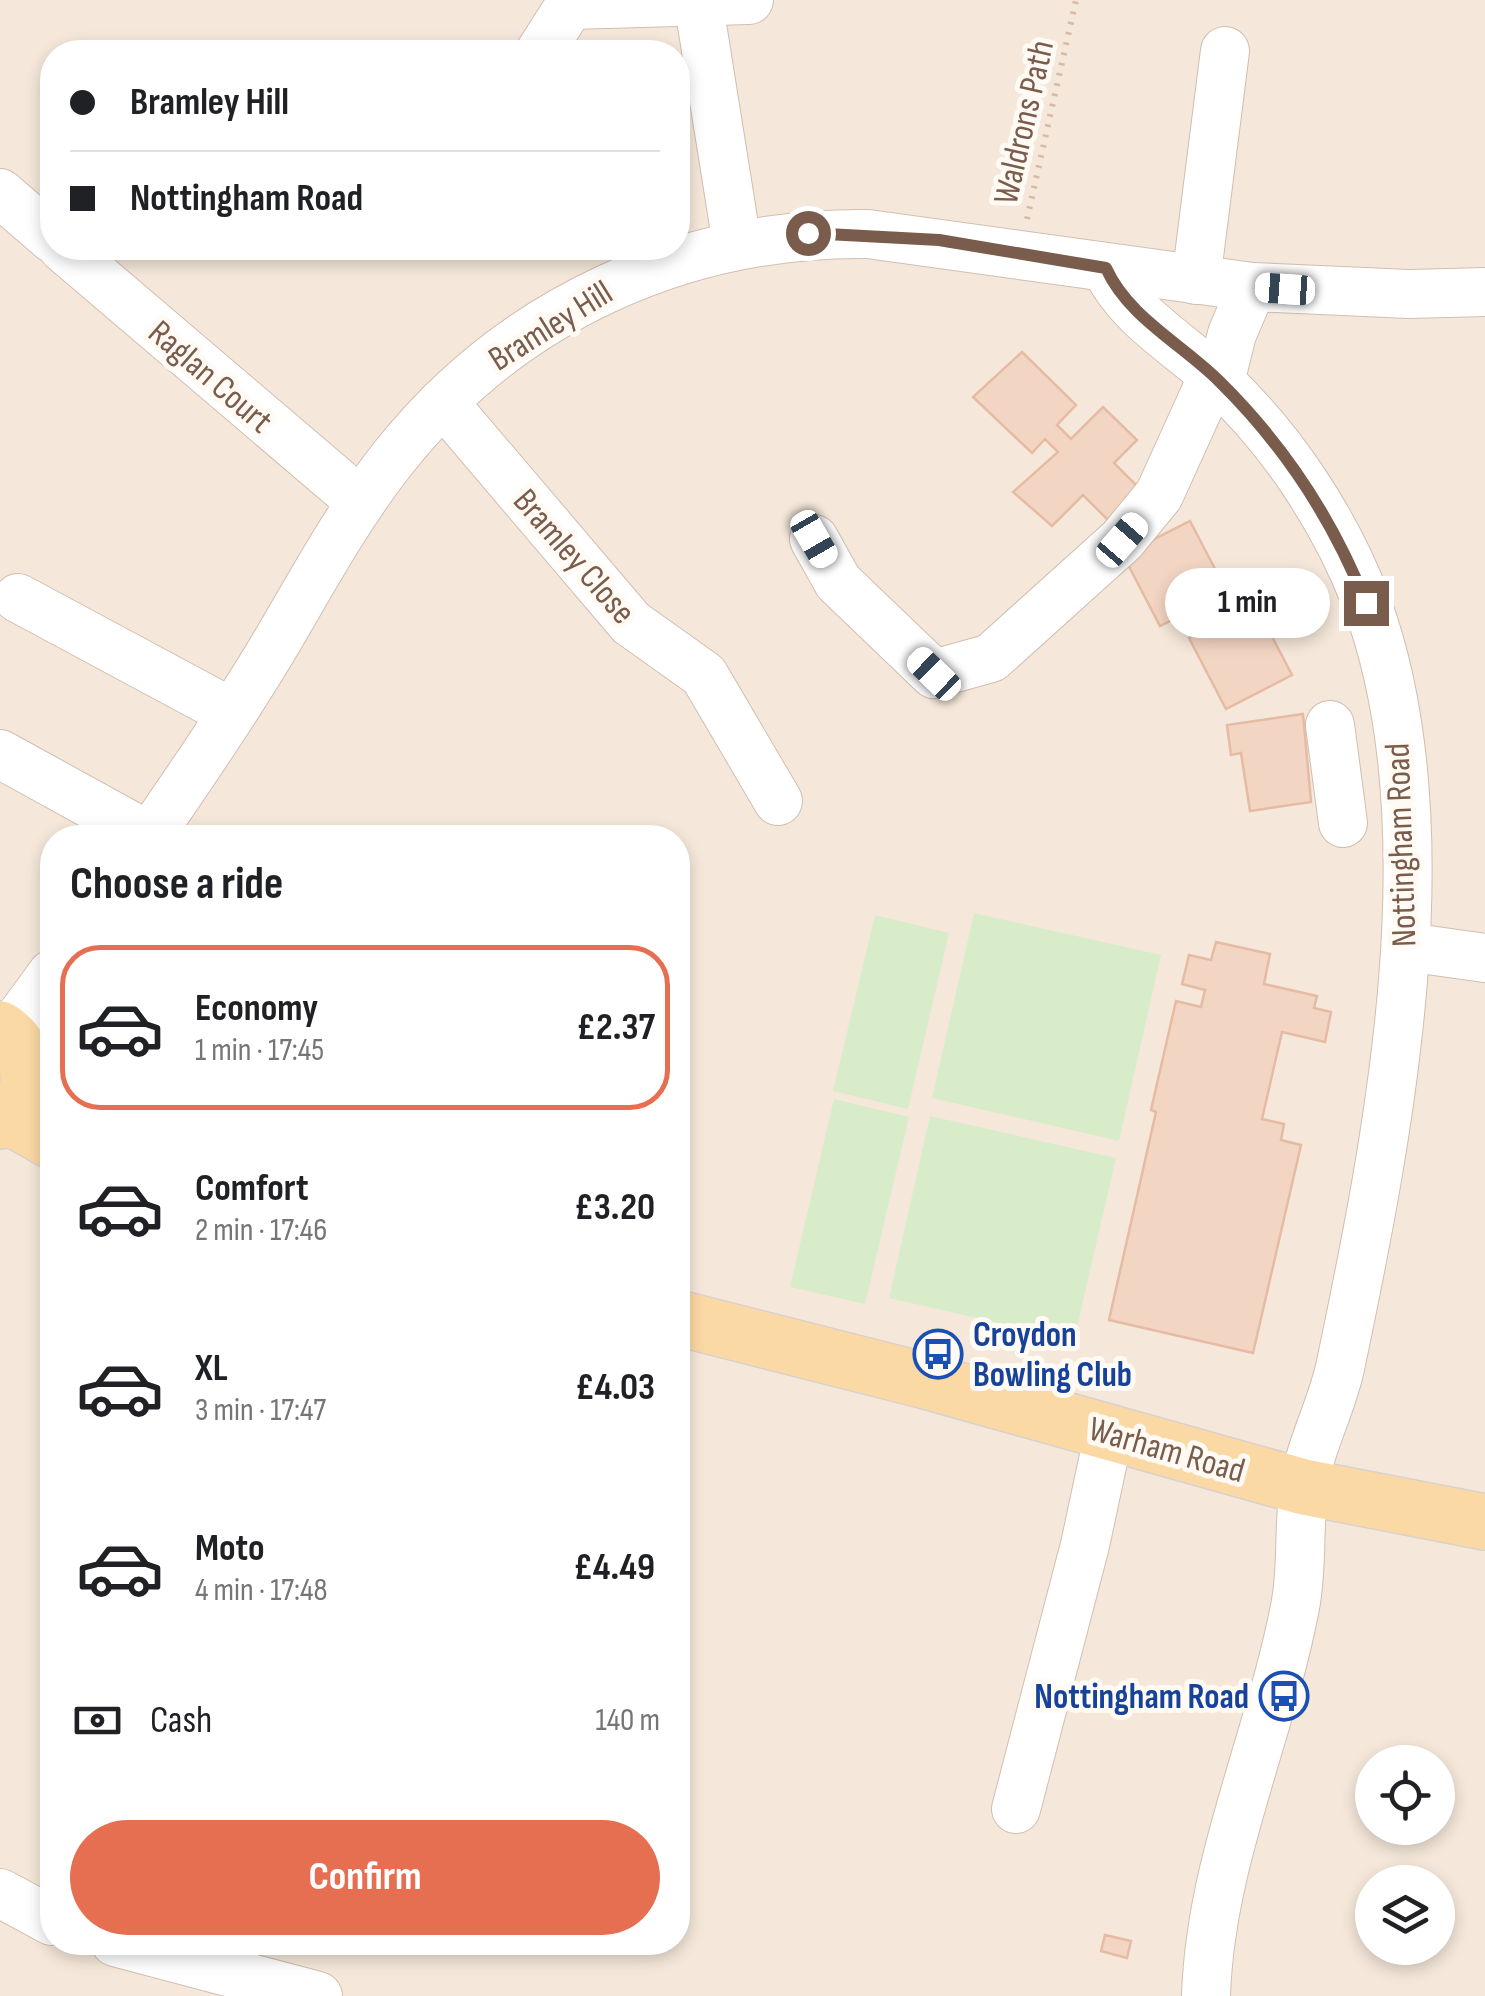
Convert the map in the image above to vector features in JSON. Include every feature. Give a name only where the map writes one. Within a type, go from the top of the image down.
[{"type":"main road","points":[[2,1030],[19,1043],[29,1066],[21,1126]]},
{"type":"main road","name":"Warham Road","points":[[690,1321],[926,1380],[1304,1487],[1485,1522]]},
{"type":"street","points":[[698,0],[737,244]]},
{"type":"street","points":[[548,40],[570,5],[749,0]]},
{"type":"street","points":[[1196,280],[1225,51]]},
{"type":"street","points":[[0,193],[40,228]]},
{"type":"street","name":"Bramley Hill","points":[[690,257],[737,244],[808,233],[868,234],[1252,286],[1409,294],[1485,292]]},
{"type":"street","name":"Raglan Court","points":[[77,260],[361,502]]},
{"type":"street","name":"Bramley Hill","points":[[156,825],[232,713],[361,502],[442,402],[491,358],[550,317],[610,284],[679,260]]},
{"type":"street","name":"Nottingham Road","points":[[1106,268],[1117,292],[1217,379],[1312,496],[1342,542],[1366,603],[1394,711],[1405,819],[1406,947],[1389,1094],[1338,1382],[1304,1487],[1295,1607],[1212,1926],[1206,1996]]},
{"type":"street","points":[[814,539],[838,582],[934,674],[991,658],[1122,540],[1159,496],[1217,379],[1252,286]]},
{"type":"street","name":"Bramley Close","points":[[442,402],[631,623],[704,676],[778,801]]},
{"type":"street","points":[[18,598],[232,713]]},
{"type":"street","points":[[1330,725],[1343,824]]},
{"type":"street","points":[[0,754],[127,825]]},
{"type":"street","points":[[1406,947],[1485,958]]},
{"type":"street","points":[[2,1030],[20,1019],[40,991]]},
{"type":"street","points":[[1016,1809],[1110,1434]]},
{"type":"street","points":[[0,1893],[40,1915]]},
{"type":"street","points":[[163,1955],[318,1996]]},
{"type":"path","name":"Waldrons Path","points":[[1019,254],[1076,0]]},
{"type":"shaded area","points":[[0,0],[1485,0],[1485,1996],[0,1996]]},
{"type":"green space","points":[[974,913],[1161,955],[1119,1141],[932,1098]]},
{"type":"green space","points":[[875,915],[949,933],[908,1109],[833,1091]]},
{"type":"green space","points":[[834,1099],[909,1117],[865,1304],[790,1287]]},
{"type":"green space","points":[[930,1116],[1116,1158],[1074,1340],[889,1298]]},
{"type":"building","points":[[1022,352],[1076,405],[1057,425],[1071,439],[1103,407],[1137,440],[1114,463],[1141,490],[1110,522],[1083,495],[1052,526],[1013,492],[1058,452],[1045,439],[1032,453],[973,397]]},
{"type":"building","points":[[1190,521],[1227,592],[1160,626],[1123,555]]},
{"type":"building","points":[[1255,604],[1292,675],[1226,709],[1189,638]]},
{"type":"building","points":[[1303,714],[1311,802],[1250,811],[1241,753],[1231,755],[1227,725]]},
{"type":"building","points":[[1216,942],[1270,954],[1264,984],[1317,996],[1314,1008],[1331,1012],[1325,1042],[1282,1032],[1262,1119],[1284,1124],[1281,1140],[1301,1145],[1253,1353],[1109,1320],[1156,1112],[1151,1110],[1176,1001],[1201,1007],[1205,990],[1182,984],[1189,955],[1211,960]]},
{"type":"building","points":[[1105,1935],[1131,1941],[1127,1958],[1101,1951]]},
{"type":"place","name":"Croydon Bowling Club","points":[[938,1354]]},
{"type":"place","name":"Nottingham Road","points":[[1284,1696]]},
{"type":"route","points":[[808,233],[939,240],[1106,268],[1117,292],[1220,382],[1286,461],[1342,542],[1366,603]]}]
